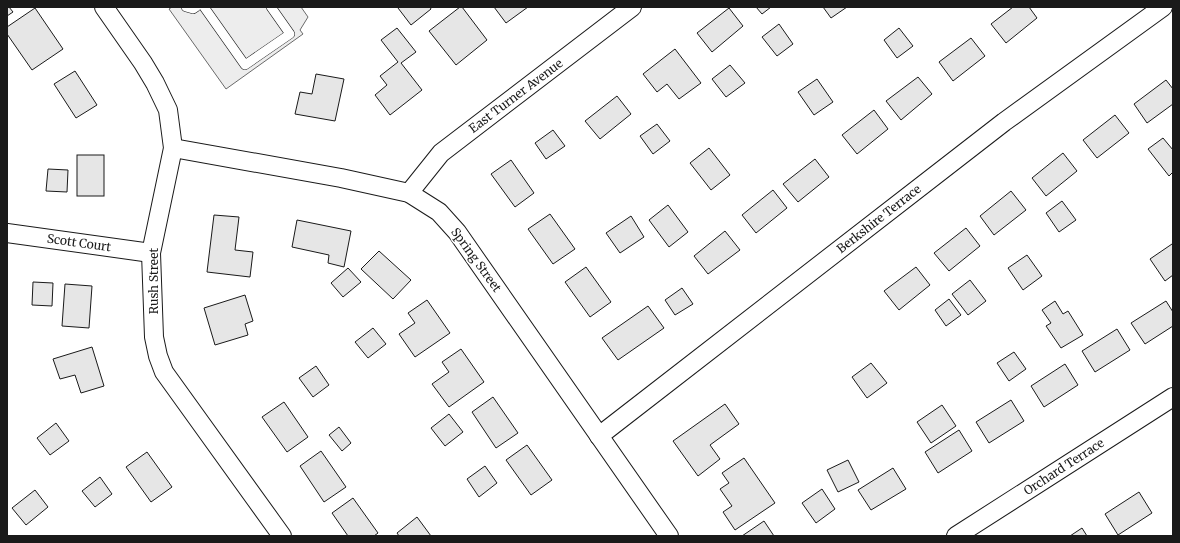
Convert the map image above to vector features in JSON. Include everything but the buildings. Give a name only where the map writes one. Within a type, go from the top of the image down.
[{"type":"street","name":"Rush Street","points":[[104,7],[143,63],[162,96],[168,110],[173,148],[151,253],[154,337],[158,356],[164,372],[282,536]]},
{"type":"street","name":"East Turner Avenue","points":[[409,193],[441,153],[632,7]]},
{"type":"street","name":"Berkshire Terrace","points":[[599,436],[1004,122],[1163,7]]},
{"type":"street","name":"Spring Street","points":[[173,148],[341,178],[409,193],[439,212],[457,232],[669,536]]},
{"type":"street","name":"Scott Court","points":[[7,233],[151,253]]},
{"type":"street","name":"Orchard Terrace","points":[[956,536],[1173,398]]},
{"type":"lane","points":[[186,7],[196,7]]},
{"type":"lane","points":[[204,7],[245,65],[290,34],[271,7]]},
{"type":"shaded area","points":[[172,7],[301,7],[308,17],[300,30],[303,34],[226,89],[169,9]]}]
